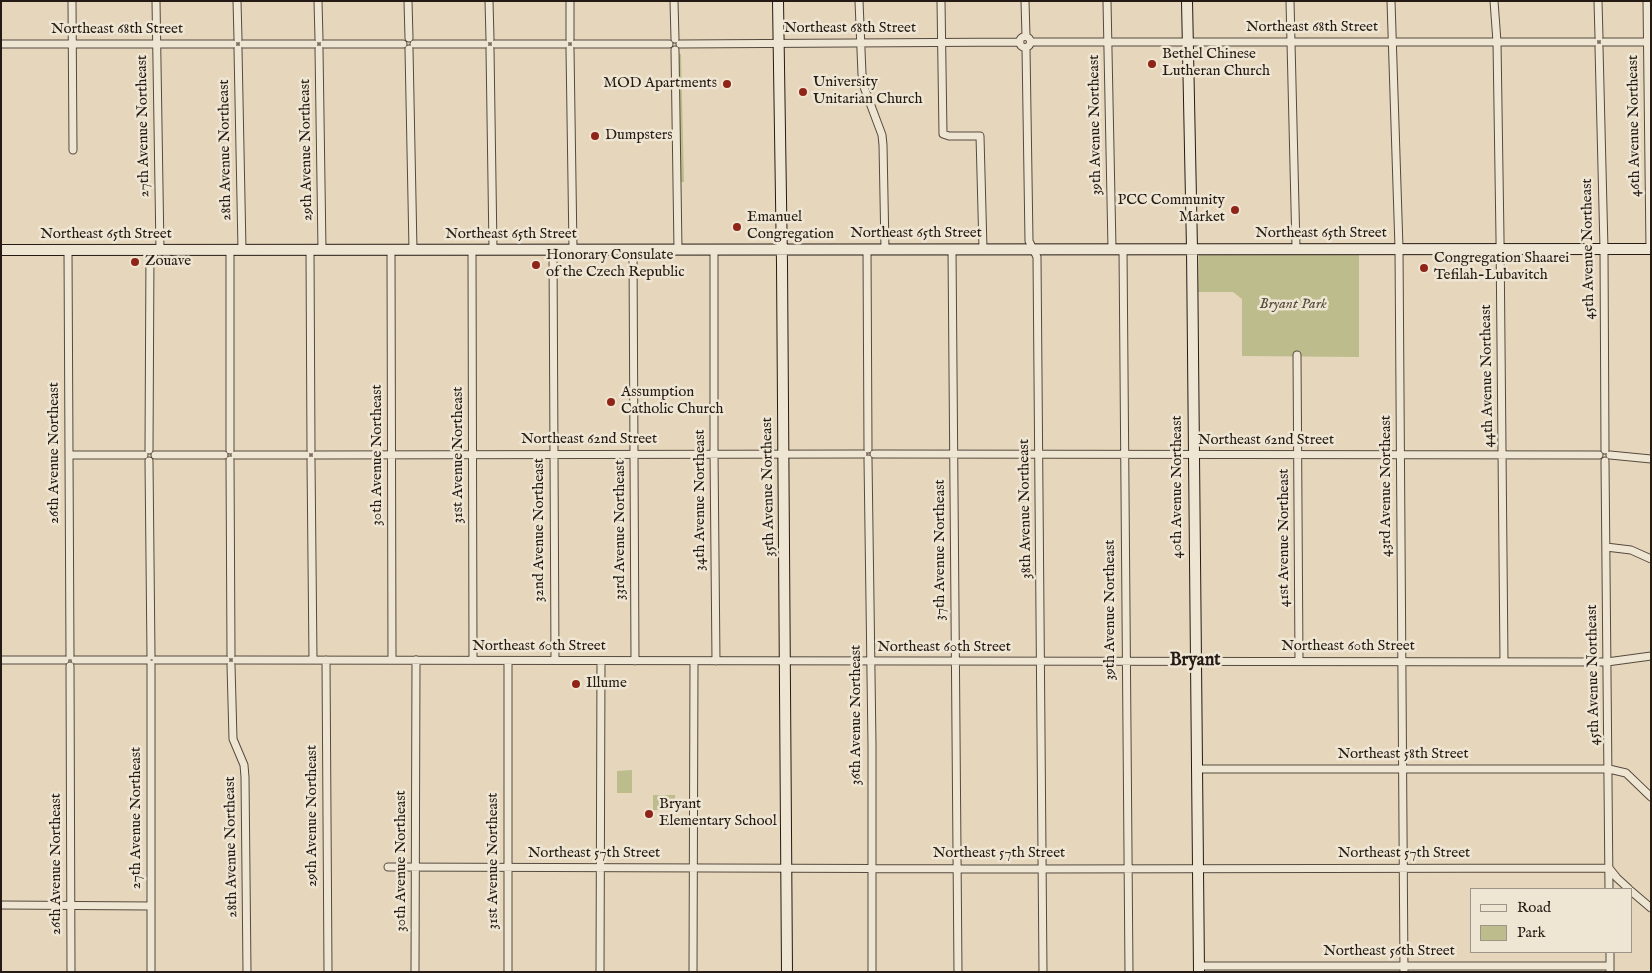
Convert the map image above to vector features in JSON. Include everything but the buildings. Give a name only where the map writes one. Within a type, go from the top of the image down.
[{"type":"main road","name":"35th Avenue Northeast","points":[[778,1],[786,661],[787,972]]},
{"type":"main road","name":"40th Avenue Northeast","points":[[1187,1],[1192,249],[1199,969]]},
{"type":"main road","name":"Northeast 65th Street","points":[[1,250],[1399,248],[1650,250]]},
{"type":"street","points":[[72,1],[73,150]]},
{"type":"street","name":"27th Avenue Northeast","points":[[151,972],[150,455],[155,250],[156,1]]},
{"type":"street","name":"28th Avenue Northeast","points":[[237,1],[242,250]]},
{"type":"street","name":"29th Avenue Northeast","points":[[318,1],[322,250]]},
{"type":"street","points":[[408,1],[413,250]]},
{"type":"street","points":[[489,1],[493,249]]},
{"type":"street","points":[[570,1],[573,250]]},
{"type":"street","points":[[674,1],[678,250]]},
{"type":"street","points":[[859,1],[859,42],[864,88],[878,124],[883,145],[885,249]]},
{"type":"street","points":[[941,1],[943,134],[950,136],[980,136],[983,249]]},
{"type":"street","name":"38th Avenue Northeast","points":[[1025,1],[1029,240],[1037,257],[1043,972]]},
{"type":"street","name":"39th Avenue Northeast","points":[[1107,1],[1124,455],[1129,972]]},
{"type":"street","points":[[1290,1],[1296,248]]},
{"type":"street","name":"43rd Avenue Northeast","points":[[1392,1],[1399,248],[1404,969]]},
{"type":"street","name":"44th Avenue Northeast","points":[[1494,1],[1497,42],[1504,661]]},
{"type":"street","name":"45th Avenue Northeast","points":[[1598,1],[1604,249],[1609,888]]},
{"type":"street","name":"46th Avenue Northeast","points":[[1647,1],[1649,42],[1650,250]]},
{"type":"street","name":"Northeast 68th Street","points":[[1,44],[1020,42],[1021,46],[1027,42],[1649,42]]},
{"type":"street","name":"36th Avenue Northeast","points":[[867,249],[872,972]]},
{"type":"street","name":"37th Avenue Northeast","points":[[952,249],[958,972]]},
{"type":"street","name":"26th Avenue Northeast","points":[[68,250],[71,972]]},
{"type":"street","name":"28th Avenue Northeast","points":[[230,250],[232,739],[244,766],[245,777],[247,972]]},
{"type":"street","points":[[310,250],[313,660]]},
{"type":"street","name":"30th Avenue Northeast","points":[[391,250],[392,660]]},
{"type":"street","name":"31st Avenue Northeast","points":[[472,250],[473,660]]},
{"type":"street","name":"32nd Avenue Northeast","points":[[554,250],[554,660]]},
{"type":"street","name":"33rd Avenue Northeast","points":[[633,250],[635,661]]},
{"type":"street","name":"34th Avenue Northeast","points":[[714,250],[716,661]]},
{"type":"street","name":"41st Avenue Northeast","points":[[1297,355],[1299,661]]},
{"type":"street","name":"Northeast 62nd Street","points":[[69,455],[783,453],[1605,455],[1651,459]]},
{"type":"street","points":[[1606,547],[1631,550],[1651,559]]},
{"type":"street","name":"Northeast 60th Street","points":[[1,660],[1607,662],[1650,658]]},
{"type":"street","name":"29th Avenue Northeast","points":[[326,660],[328,972]]},
{"type":"street","name":"30th Avenue Northeast","points":[[415,972],[416,660]]},
{"type":"street","name":"31st Avenue Northeast","points":[[508,661],[508,972]]},
{"type":"street","points":[[600,972],[601,661]]},
{"type":"street","points":[[693,972],[694,661]]},
{"type":"street","name":"Northeast 58th Street","points":[[1196,769],[1609,769]]},
{"type":"street","points":[[1609,769],[1626,772],[1651,797]]},
{"type":"street","name":"Northeast 57th Street","points":[[388,867],[1609,868]]},
{"type":"street","points":[[1609,868],[1628,888]]},
{"type":"street","points":[[1632,892],[1651,908]]},
{"type":"street","points":[[1,905],[151,906]]},
{"type":"street","points":[[1610,953],[1610,969]]},
{"type":"street","name":"Northeast 56th Street","points":[[1199,969],[1610,969]]},
{"type":"green space","points":[[678,54],[681,54],[684,182],[681,182]]},
{"type":"green space","name":"Bryant Park","points":[[1199,255],[1359,255],[1359,357],[1242,356],[1242,299],[1233,292],[1198,292]]},
{"type":"green space","points":[[632,770],[632,793],[617,793],[617,771]]},
{"type":"green space","points":[[653,795],[675,795],[675,810],[653,810]]},
{"type":"place","name":"Bethel Chinese Lutheran Church","points":[[1152,64]]},
{"type":"place","name":"MOD Apartments","points":[[727,84]]},
{"type":"place","name":"University Unitarian Church","points":[[803,92]]},
{"type":"place","name":"Dumpsters","points":[[595,136]]},
{"type":"place","name":"PCC Community Market","points":[[1235,210]]},
{"type":"place","name":"Emanuel Congregation","points":[[737,227]]},
{"type":"place","name":"Zouave","points":[[135,262]]},
{"type":"place","name":"Honorary Consulate of the Czech Republic","points":[[536,265]]},
{"type":"place","name":"Congregation Shaarei Tefilah-Lubavitch","points":[[1424,268]]},
{"type":"place","name":"Assumption Catholic Church","points":[[611,402]]},
{"type":"place","name":"Illume","points":[[576,684]]},
{"type":"place","name":"Bryant Elementary School","points":[[649,814]]},
{"type":"district","name":"Bryant","points":[[1195,661]]}]
